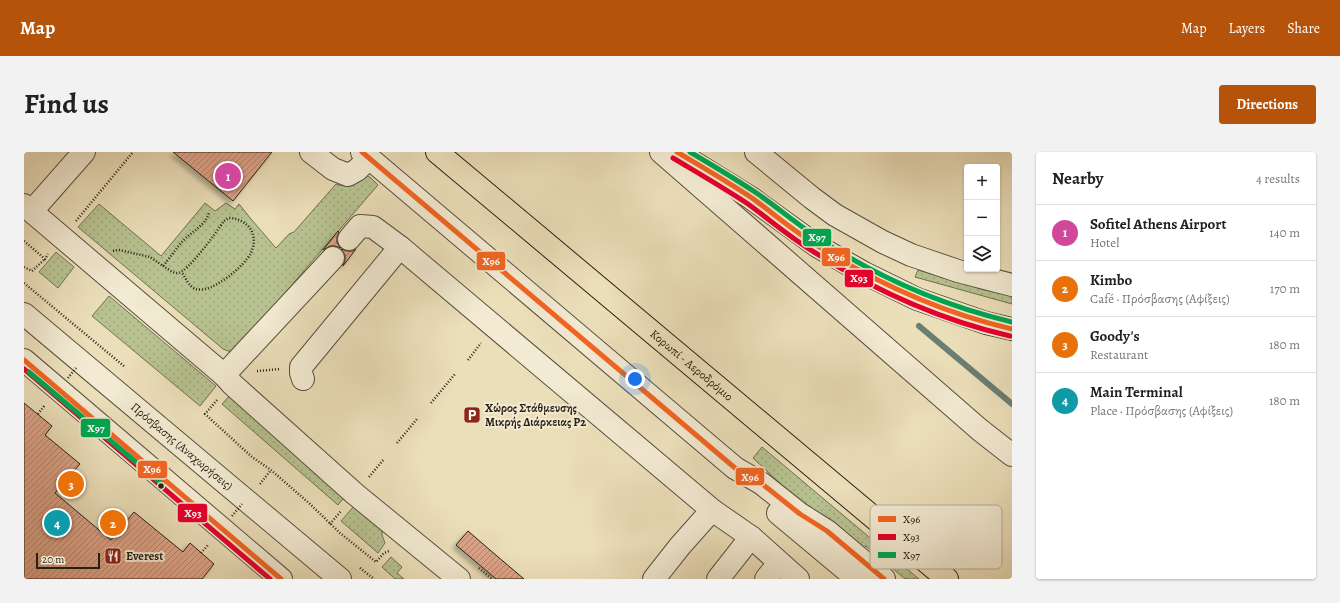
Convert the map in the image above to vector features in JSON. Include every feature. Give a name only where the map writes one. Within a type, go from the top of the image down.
[{"type":"highway","name":"Κορωπί - Αεροδρόμιο","points":[[437,152],[870,515]]},
{"type":"highway","name":"Κορωπί - Αεροδρόμιο","points":[[935,569],[947,579]]},
{"type":"street","points":[[84,152],[28,208],[224,375],[232,384],[355,494],[459,579]]},
{"type":"street","points":[[311,152],[333,169],[348,175],[357,170],[365,155],[735,468],[761,483],[800,514],[827,530],[870,568]]},
{"type":"street","points":[[661,152],[980,430],[1012,456]]},
{"type":"street","points":[[677,152],[751,198],[817,246],[864,273],[917,299],[986,323],[1012,329]]},
{"type":"street","points":[[756,152],[835,215],[882,242],[911,255],[958,271],[1012,285]]},
{"type":"street","points":[[349,239],[360,226],[368,226],[373,227],[400,246],[712,510],[751,537],[773,571],[798,579]]},
{"type":"street","points":[[302,373],[400,246]]},
{"type":"street","points":[[224,375],[333,258]]},
{"type":"street","name":"Πρόσβασης (Αναχωρήσεις)","points":[[24,314],[340,579]]},
{"type":"street","points":[[24,332],[320,579]]},
{"type":"street","points":[[24,360],[281,579]]},
{"type":"street","points":[[24,377],[185,512],[262,579]]},
{"type":"street","points":[[735,468],[746,487],[857,579]]},
{"type":"street","points":[[654,579],[680,546],[712,510]]},
{"type":"street","points":[[718,579],[751,537]]},
{"type":"street","points":[[872,569],[884,579]]},
{"type":"path","points":[[73,225],[133,152]]},
{"type":"path","points":[[163,266],[183,240],[200,227],[207,219],[209,213]]},
{"type":"path","points":[[112,251],[119,250],[150,257],[176,273],[182,272],[193,261],[224,221],[229,218],[234,218],[244,222],[254,236],[251,254],[228,278],[218,284],[203,289],[196,289],[191,286],[182,272]]},
{"type":"path","points":[[24,241],[45,259]]},
{"type":"path","points":[[24,267],[32,271],[45,259],[49,253]]},
{"type":"path","points":[[468,360],[483,341]]},
{"type":"path","points":[[68,378],[76,368]]},
{"type":"path","points":[[250,372],[302,373]]},
{"type":"path","points":[[431,403],[455,374]]},
{"type":"path","points":[[221,396],[205,414],[252,457],[271,470],[340,533],[376,562],[384,553],[391,551]]},
{"type":"path","points":[[38,414],[47,403]]},
{"type":"path","points":[[397,442],[417,420]]},
{"type":"path","points":[[366,481],[384,459]]},
{"type":"path","points":[[258,485],[271,470]]},
{"type":"path","points":[[232,516],[242,504]]},
{"type":"green space","points":[[366,175],[378,185],[240,345],[231,352],[223,349],[78,227],[99,204],[161,256],[205,203],[215,211],[226,203],[235,209],[239,204],[276,248],[289,234],[294,232],[336,184],[345,186],[349,185],[355,183]]},
{"type":"green space","points":[[56,252],[74,267],[58,288],[39,272]]},
{"type":"green space","points":[[918,270],[984,290],[1012,296],[1012,304],[915,277]]},
{"type":"green space","points":[[109,296],[216,386],[200,406],[92,316]]},
{"type":"green space","points":[[231,394],[347,494],[338,505],[222,404]]},
{"type":"green space","points":[[762,447],[870,538],[870,549],[866,546],[862,550],[829,519],[798,500],[753,458]]},
{"type":"green space","points":[[356,504],[382,525],[382,535],[385,543],[378,553],[341,521]]},
{"type":"green space","points":[[391,557],[402,567],[397,573],[404,579],[395,579],[382,567]]},
{"type":"green space","points":[[893,569],[907,569],[919,579],[905,579]]},
{"type":"building","points":[[173,152],[272,152],[233,201]]},
{"type":"building","points":[[338,231],[337,243],[341,248],[330,246],[323,250]]},
{"type":"building","points":[[341,249],[353,251],[356,249],[343,266],[345,255]]},
{"type":"building","points":[[24,403],[52,426],[45,435],[80,464],[55,493],[111,540],[134,512],[183,552],[190,543],[214,564],[202,579],[24,579]]},
{"type":"building","points":[[468,531],[524,579],[496,579],[456,545]]},
{"type":"waterway","points":[[919,326],[1012,404]]},
{"type":"transit line","name":"Χ96","points":[[362,152],[735,468],[761,483],[800,514],[827,531],[870,567]]},
{"type":"transit line","name":"Χ96","points":[[677,152],[752,198],[809,241],[864,273],[936,306],[961,315],[1012,329]]},
{"type":"transit line","name":"X97","points":[[690,152],[755,192],[821,240],[866,267],[937,299],[962,308],[1012,322]]},
{"type":"transit line","name":"X93","points":[[673,158],[748,204],[805,247],[860,279],[933,312],[1010,336]]},
{"type":"transit line","name":"Χ96","points":[[24,360],[281,579]]},
{"type":"transit line","name":"X93","points":[[24,369],[270,579]]},
{"type":"transit line","name":"X97","points":[[29,372],[162,484]]},
{"type":"transit line","name":"Χ96","points":[[872,569],[884,579]]},
{"type":"place","name":"Sofitel Athens Airport","points":[[228,176]]},
{"type":"place","name":"Χώρος Στάθμευσης Μικρής Διάρκειας P2","points":[[472,415]]},
{"type":"place","name":"Goody's","points":[[71,484]]},
{"type":"place","name":"Main Terminal","points":[[57,523]]},
{"type":"place","name":"Kimbo","points":[[113,523]]},
{"type":"place","name":"Everest","points":[[113,556]]}]
